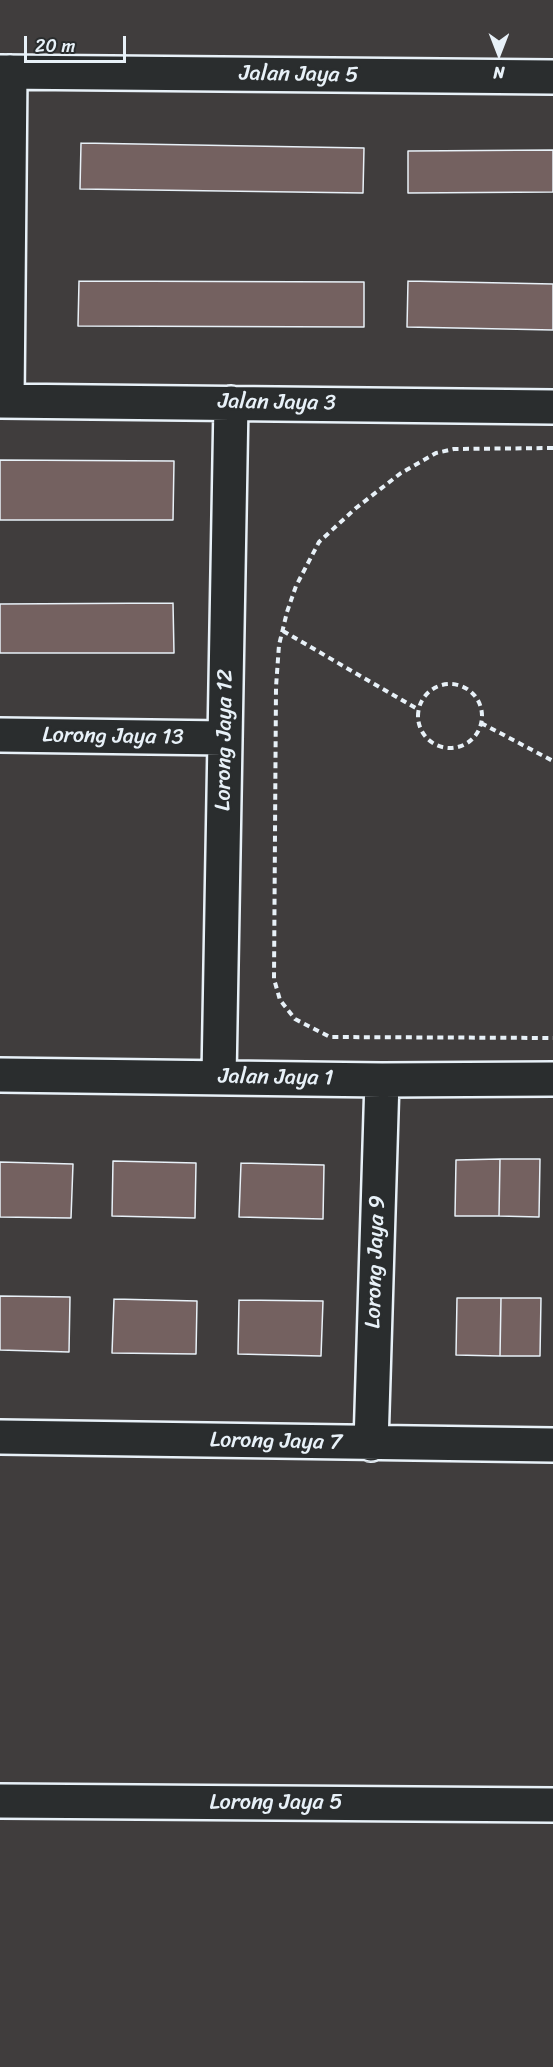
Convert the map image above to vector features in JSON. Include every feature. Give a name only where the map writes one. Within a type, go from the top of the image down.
[{"type":"street","name":"Jalan Jaya 5","points":[[5,72],[553,77]]},
{"type":"street","points":[[4,401],[5,72]]},
{"type":"street","name":"Jalan Jaya 3","points":[[4,401],[553,407]]},
{"type":"street","name":"Lorong Jaya 12","points":[[219,1077],[231,403]]},
{"type":"street","name":"Lorong Jaya 13","points":[[0,735],[225,738]]},
{"type":"street","name":"Jalan Jaya 1","points":[[0,1075],[382,1080],[553,1079]]},
{"type":"street","name":"Lorong Jaya 9","points":[[371,1444],[382,1080]]},
{"type":"street","name":"Lorong Jaya 7","points":[[0,1437],[553,1445]]},
{"type":"street","name":"Lorong Jaya 5","points":[[0,1801],[553,1805]]},
{"type":"path","points":[[553,448],[454,449],[436,453],[400,473],[356,508],[319,542],[296,586],[279,645],[276,687],[274,979],[280,1000],[295,1019],[330,1037],[553,1038]]},
{"type":"path","points":[[283,631],[419,710]]},
{"type":"path","points":[[450,684],[460,686],[477,698],[481,708],[481,723],[474,737],[466,744],[457,747],[436,745],[422,730],[419,710],[423,700],[439,686],[450,684]]},
{"type":"path","points":[[481,723],[553,761]]},
{"type":"building","points":[[81,143],[364,148],[363,193],[80,189]]},
{"type":"building","points":[[553,150],[553,192],[408,193],[408,151]]},
{"type":"building","points":[[79,281],[364,282],[364,327],[78,326]]},
{"type":"building","points":[[408,281],[553,284],[553,330],[407,327]]},
{"type":"building","points":[[0,460],[174,461],[173,520],[0,520]]},
{"type":"building","points":[[173,603],[174,653],[0,653],[0,604]]},
{"type":"building","points":[[500,1159],[499,1216],[455,1216],[456,1160]]},
{"type":"building","points":[[500,1159],[540,1159],[539,1217],[499,1216]]},
{"type":"building","points":[[113,1161],[196,1163],[195,1218],[112,1216]]},
{"type":"building","points":[[0,1162],[73,1164],[71,1218],[0,1217]]},
{"type":"building","points":[[241,1163],[324,1165],[323,1219],[239,1217]]},
{"type":"building","points":[[0,1296],[70,1297],[69,1352],[0,1350]]},
{"type":"building","points":[[457,1298],[501,1298],[500,1356],[456,1355]]},
{"type":"building","points":[[501,1298],[541,1298],[540,1356],[500,1356]]},
{"type":"building","points":[[114,1299],[197,1301],[196,1354],[112,1353]]},
{"type":"building","points":[[239,1300],[323,1301],[321,1356],[238,1354]]}]
